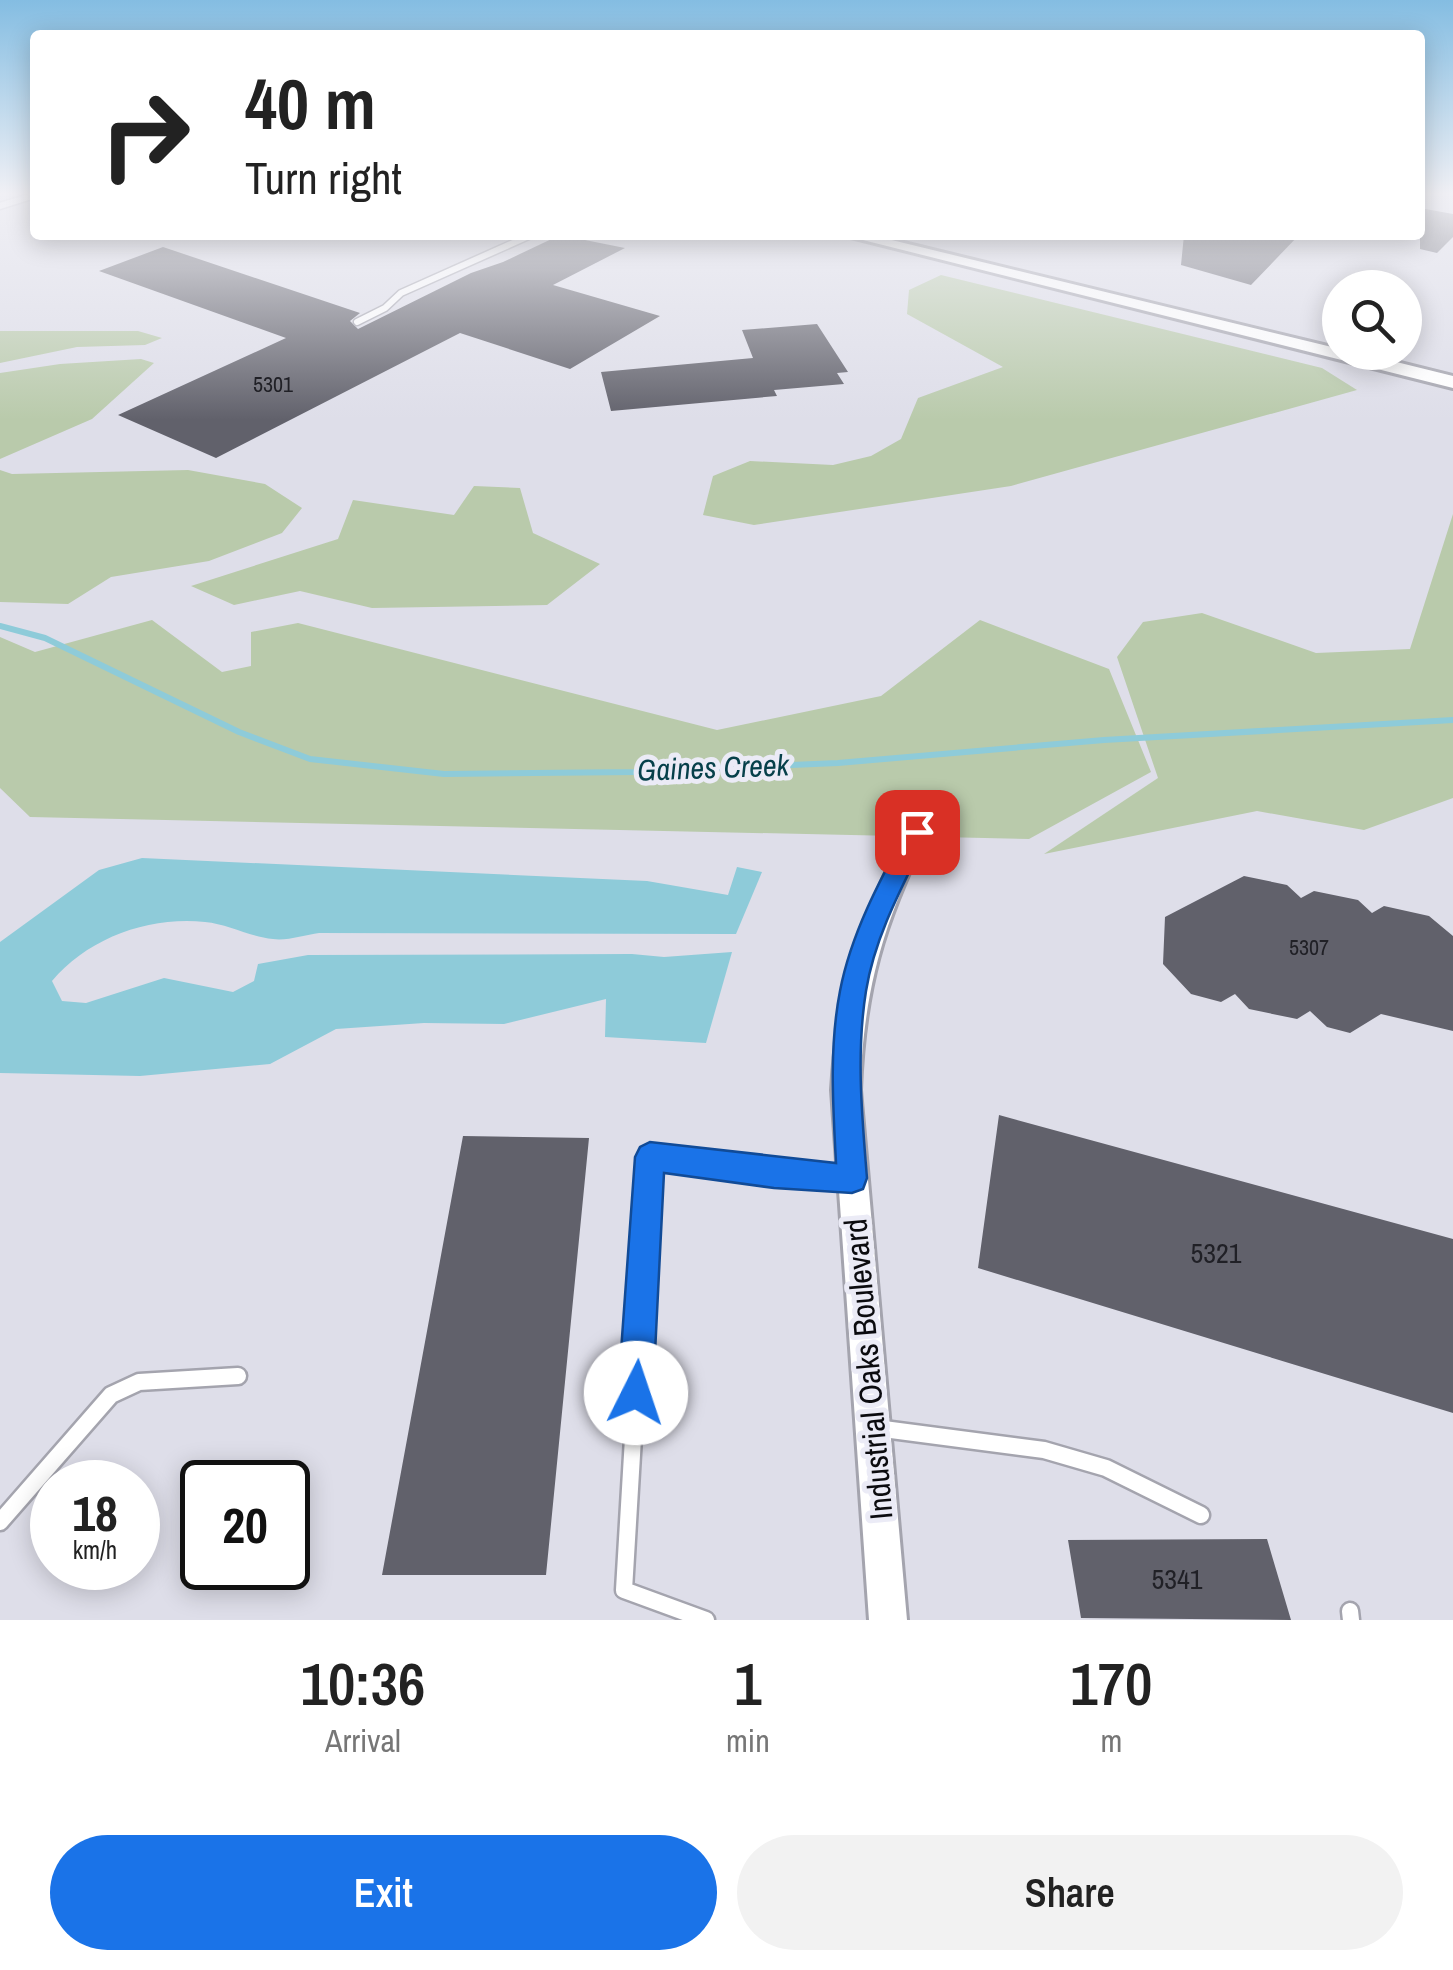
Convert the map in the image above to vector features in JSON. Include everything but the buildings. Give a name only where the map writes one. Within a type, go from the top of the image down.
[{"type":"main road","points":[[989,269],[1453,382]]},
{"type":"main road","points":[[1055,269],[1322,332]]},
{"type":"main road","points":[[1422,356],[1453,364]]},
{"type":"street","name":"Industrial Oaks Boulevard","points":[[888,1620],[846,1090],[853,991],[875,916],[917,832]]},
{"type":"lane","points":[[357,322],[386,308],[401,294],[457,269]]},
{"type":"lane","points":[[706,1620],[624,1590],[650,1157],[774,1174],[852,1178]]},
{"type":"lane","points":[[0,1522],[111,1395],[139,1382],[238,1376]]},
{"type":"lane","points":[[872,1428],[1044,1450],[1106,1468],[1201,1515]]},
{"type":"green space","points":[[941,275],[1322,368],[1357,390],[1011,486],[754,525],[703,515],[713,476],[750,461],[833,465],[871,456],[901,439],[918,398],[1003,367],[907,314],[909,290]]},
{"type":"green space","points":[[0,331],[138,331],[162,338],[145,345],[77,347],[0,363]]},
{"type":"green space","points":[[141,359],[154,363],[92,419],[0,459],[0,373],[60,364]]},
{"type":"green space","points":[[0,470],[12,474],[188,470],[265,484],[302,508],[282,533],[209,561],[111,577],[68,604],[0,602]]},
{"type":"green space","points":[[474,486],[520,488],[533,533],[600,564],[547,605],[372,608],[300,591],[234,605],[191,586],[338,539],[353,500],[454,515]]},
{"type":"green space","points":[[1453,514],[1453,798],[1364,830],[1257,811],[1044,854],[1158,778],[1117,657],[1143,622],[1202,613],[1316,653],[1410,649]]},
{"type":"green space","points":[[152,620],[222,672],[251,666],[251,632],[298,623],[717,730],[881,696],[980,620],[1109,669],[1151,772],[1029,839],[30,817],[0,788],[0,637],[35,652]]},
{"type":"water","points":[[142,858],[647,881],[728,895],[737,867],[762,872],[736,934],[319,933],[278,939],[214,923],[184,921],[141,927],[101,942],[52,981],[62,1001],[86,1003],[164,978],[233,992],[254,981],[258,964],[308,955],[664,957],[732,952],[706,1043],[605,1037],[606,999],[504,1024],[424,1023],[336,1029],[270,1064],[140,1076],[0,1073],[0,942],[99,870]]},
{"type":"waterway","name":"Gaines Creek","points":[[0,626],[45,638],[239,732],[310,759],[444,774],[635,772],[838,763],[1104,740],[1453,720]]},
{"type":"route","points":[[636,1393],[650,1157],[774,1174],[852,1178],[846,1090],[853,991],[875,916],[917,832]]}]
